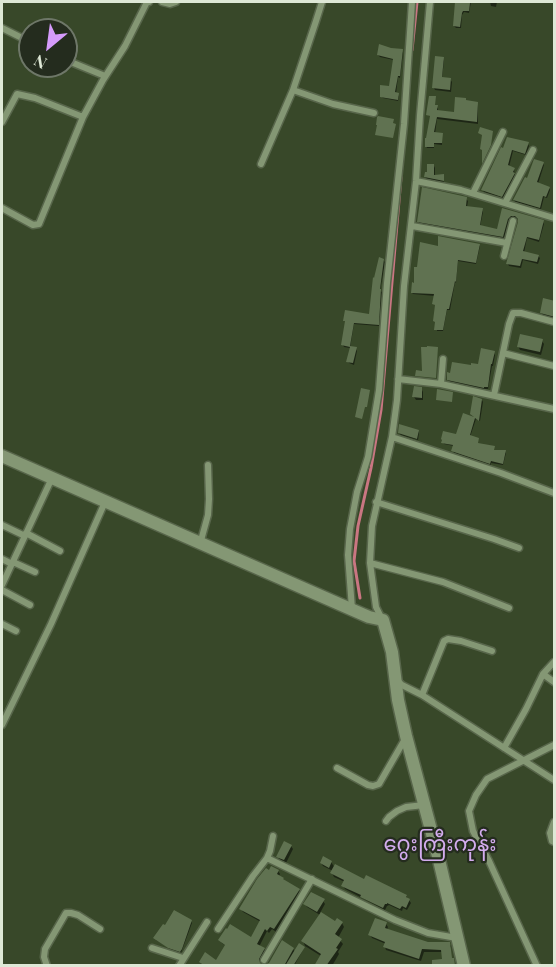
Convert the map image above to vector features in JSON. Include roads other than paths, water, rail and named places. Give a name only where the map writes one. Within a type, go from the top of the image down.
[{"type":"street","points":[[2,208],[26,223],[39,224],[83,117],[149,2]]},
{"type":"street","points":[[162,2],[170,4],[176,2]]},
{"type":"street","points":[[261,164],[293,90],[322,2]]},
{"type":"street","points":[[352,610],[348,555],[350,529],[357,492],[368,457],[379,390],[387,282],[404,124],[412,2]]},
{"type":"street","points":[[430,2],[412,226],[404,286],[397,400],[392,438],[372,526],[370,563],[376,607],[383,620],[392,652],[398,700],[406,736],[464,966]]},
{"type":"street","points":[[2,28],[18,36]]},
{"type":"street","points":[[78,65],[105,76]]},
{"type":"street","points":[[293,90],[333,104],[374,113]]},
{"type":"street","points":[[2,122],[17,94],[35,98],[83,117]]},
{"type":"street","points":[[473,193],[503,132]]},
{"type":"street","points":[[505,203],[533,150]]},
{"type":"street","points":[[416,181],[473,193],[555,218]]},
{"type":"street","points":[[504,256],[513,221]]},
{"type":"street","points":[[412,226],[507,243]]},
{"type":"street","points":[[494,395],[513,313],[555,322]]},
{"type":"street","points":[[503,353],[555,366]]},
{"type":"street","points":[[441,384],[443,359]]},
{"type":"street","points":[[398,379],[441,384],[555,409]]},
{"type":"street","points":[[392,438],[555,493]]},
{"type":"street","points":[[2,456],[352,610],[383,620]]},
{"type":"street","points":[[200,544],[208,515],[208,465]]},
{"type":"street","points":[[30,605],[2,588],[52,478]]},
{"type":"street","points":[[2,725],[51,624],[105,501]]},
{"type":"street","points":[[376,502],[519,548]]},
{"type":"street","points":[[2,525],[60,551]]},
{"type":"street","points":[[2,559],[34,572]]},
{"type":"street","points":[[370,563],[443,582],[509,608]]},
{"type":"street","points":[[2,624],[16,631]]},
{"type":"street","points":[[422,695],[444,641],[448,639],[461,641],[492,651]]},
{"type":"street","points":[[504,748],[543,674],[555,663]]},
{"type":"street","points":[[543,674],[555,682]]},
{"type":"street","points":[[396,678],[402,685],[422,695],[555,780]]},
{"type":"street","points":[[336,768],[368,785],[379,784],[406,736]]},
{"type":"street","points":[[537,966],[473,831],[470,811],[476,795],[487,779],[555,745]]},
{"type":"street","points":[[386,821],[397,811],[406,807],[424,805]]},
{"type":"street","points":[[555,822],[550,833],[552,841],[555,842]]},
{"type":"street","points":[[218,929],[267,858],[273,836]]},
{"type":"street","points":[[267,858],[395,920],[428,933],[457,938]]},
{"type":"street","points":[[264,960],[312,879]]},
{"type":"street","points":[[47,966],[44,957],[45,949],[66,913],[78,915],[100,929]]},
{"type":"street","points":[[179,966],[207,922]]},
{"type":"street","points":[[152,948],[183,958]]},
{"type":"waterway","points":[[412,50],[417,2]]},
{"type":"waterway","points":[[360,598],[354,561],[358,526],[381,410],[401,177]]},
{"type":"district","name":"ဂွေးကြီးကုန်း","points":[[440,844]]}]
